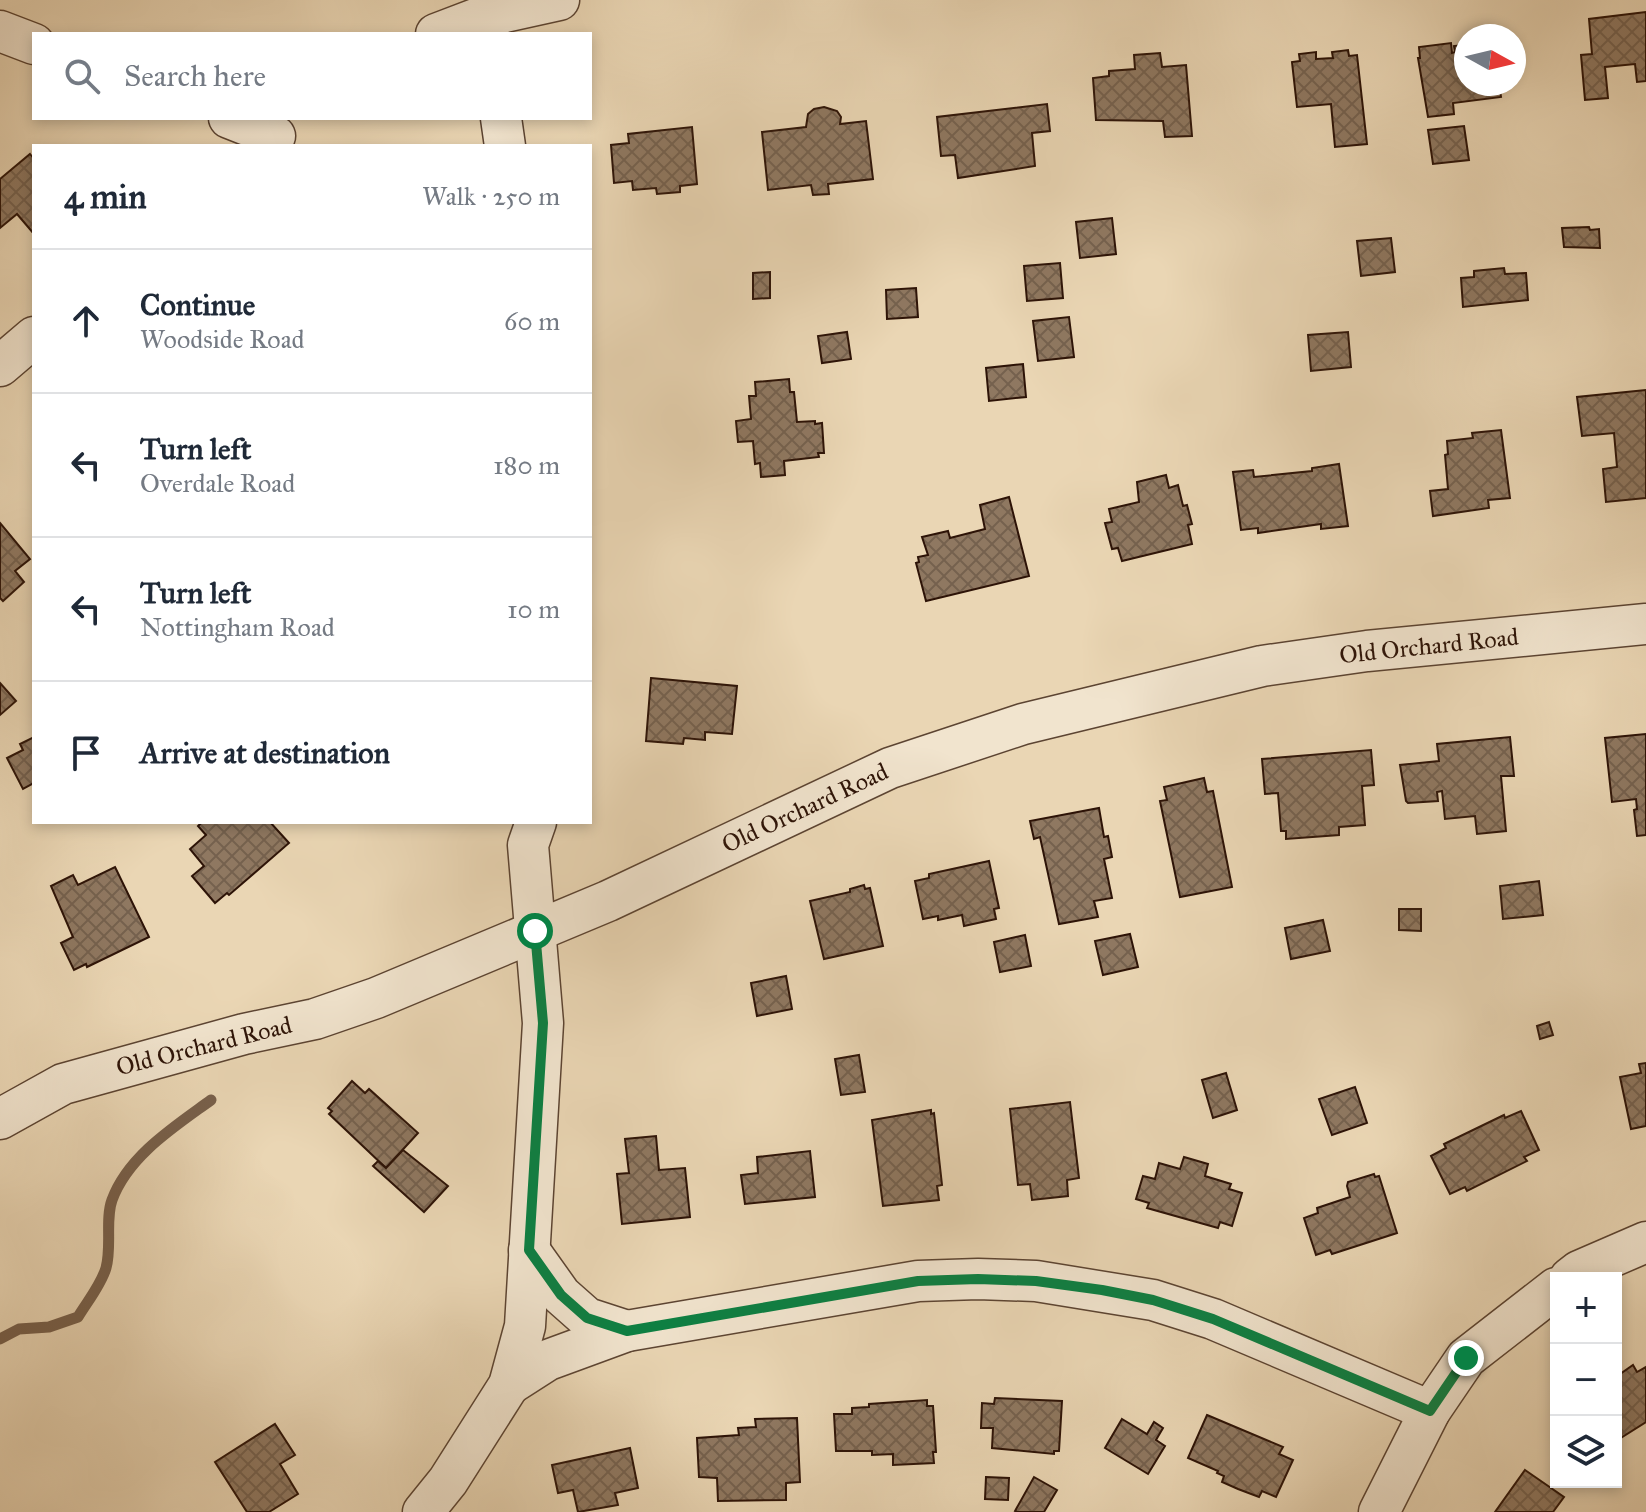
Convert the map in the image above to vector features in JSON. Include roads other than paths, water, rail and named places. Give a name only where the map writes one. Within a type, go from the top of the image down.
[{"type":"street","points":[[441,32],[478,17],[559,0]]},
{"type":"street","points":[[0,31],[32,43]]},
{"type":"street","points":[[236,120],[278,133]]},
{"type":"street","points":[[501,120],[505,144]]},
{"type":"street","points":[[0,366],[32,339]]},
{"type":"street","name":"Old Orchard Road","points":[[0,1119],[63,1084],[230,1037],[315,1019],[376,998],[608,901],[890,768],[1023,724],[1262,666],[1367,651],[1646,624]]},
{"type":"street","points":[[423,1512],[448,1481],[509,1385],[525,1326],[543,1023],[528,845],[535,824]]},
{"type":"street","points":[[1578,1272],[1646,1242]]},
{"type":"street","points":[[529,1250],[561,1295],[587,1318],[627,1331]]},
{"type":"street","points":[[509,1385],[548,1360],[627,1331],[918,1281],[978,1279],[1036,1281],[1153,1300],[1213,1319],[1430,1411]]},
{"type":"street","points":[[1379,1512],[1430,1411],[1466,1358],[1550,1293]]},
{"type":"waterway","points":[[0,1339],[19,1329],[49,1327],[78,1317],[106,1268],[110,1208],[119,1184],[154,1144],[211,1100]]}]
